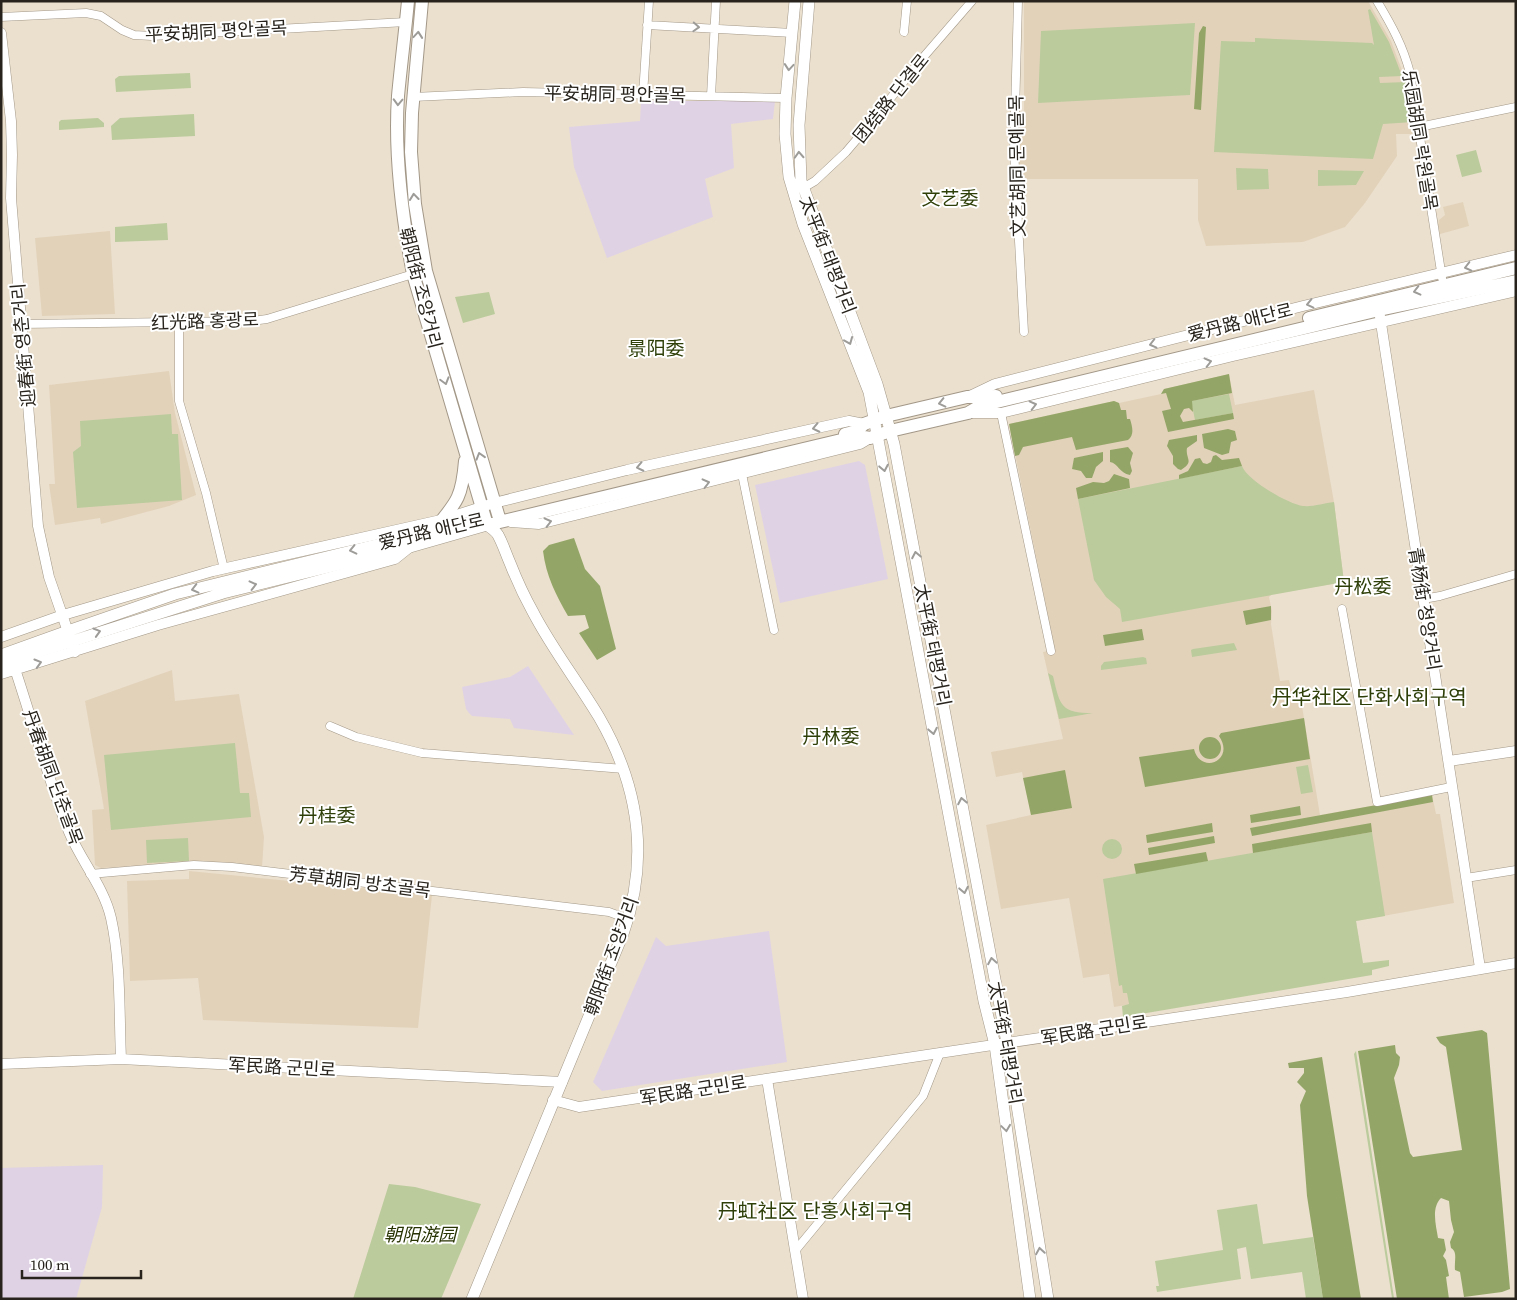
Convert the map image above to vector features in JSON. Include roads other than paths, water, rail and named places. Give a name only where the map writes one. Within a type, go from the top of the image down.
[{"type":"main road","name":"朝阳街 조양거리","points":[[408,1],[398,97],[398,163],[406,237],[413,274],[465,451],[531,609],[599,717],[624,769],[634,806],[638,846],[635,890],[628,919],[472,1299]]},
{"type":"main road","name":"朝阳街 조양거리","points":[[422,1],[411,133],[413,181],[426,271],[492,518]]},
{"type":"main road","name":"太平街 태평거리","points":[[795,1],[786,98],[785,134],[789,176],[803,224],[869,392],[875,420],[890,431],[897,456],[1007,1043],[1048,1299]]},
{"type":"main road","name":"太平街 태평거리","points":[[809,1],[799,125],[799,154],[803,188],[877,384],[873,436],[984,1002],[995,1044],[1030,1299]]},
{"type":"main road","name":"爱丹路 애단로","points":[[1,655],[223,593],[410,547],[492,518],[857,431],[875,420],[918,409],[967,397],[997,396],[1442,280],[1516,268]]},
{"type":"main road","name":"爱丹路 애단로","points":[[1,664],[69,635],[176,594],[433,531],[858,436],[873,436],[968,413],[980,406],[1380,316],[1516,281]]},
{"type":"main road","points":[[918,409],[921,424]]},
{"type":"main road","points":[[433,531],[452,509],[461,490],[465,451]]},
{"type":"street","points":[[643,95],[649,1]]},
{"type":"street","points":[[711,96],[716,1]]},
{"type":"street","points":[[904,32],[907,1]]},
{"type":"street","name":"团结路 단결로","points":[[803,188],[814,181],[846,152],[972,1]]},
{"type":"street","name":"文艺胡同 문예골목","points":[[1018,1],[1014,150],[1024,332]]},
{"type":"street","name":"乐园胡同 락원골목","points":[[1377,1],[1394,28],[1405,52],[1419,127],[1442,280]]},
{"type":"street","name":"平安胡同 평안골목","points":[[1,18],[86,13],[101,16],[122,30],[134,35],[152,36],[406,22]]},
{"type":"street","points":[[647,25],[792,33]]},
{"type":"street","name":"迎春街 영춘거리","points":[[1,33],[11,121],[11,198],[38,526],[49,576],[75,652]]},
{"type":"street","name":"平安胡同 평안골목","points":[[413,97],[523,92],[786,98]]},
{"type":"street","points":[[1419,127],[1516,106]]},
{"type":"street","name":"爱丹路 애단로","points":[[1442,280],[1516,255]]},
{"type":"street","name":"红光路 홍광로","points":[[21,324],[252,321],[267,319],[413,274]]},
{"type":"street","name":"爱丹路 애단로","points":[[968,413],[1001,413],[1380,316],[1516,291]]},
{"type":"street","name":"青杨街 청양거리","points":[[1380,316],[1480,968]]},
{"type":"street","points":[[179,322],[179,401],[206,494],[224,568]]},
{"type":"street","points":[[1001,413],[1051,651]]},
{"type":"street","name":"爱丹路 애단로","points":[[1,637],[63,615],[224,568],[441,520],[492,518],[539,524],[860,444],[873,436]]},
{"type":"street","points":[[742,474],[774,630]]},
{"type":"street","name":"爱丹路 애단로","points":[[1,674],[158,625],[395,559],[410,547]]},
{"type":"street","points":[[1423,599],[1440,596],[1516,574]]},
{"type":"street","points":[[1342,609],[1377,802],[1451,787]]},
{"type":"street","name":"丹春胡同 단춘골목","points":[[15,669],[59,806],[70,834],[102,895],[111,917],[116,953],[121,1059]]},
{"type":"street","points":[[330,726],[356,737],[422,753],[624,769]]},
{"type":"street","points":[[1449,761],[1516,751]]},
{"type":"street","name":"芳草胡同 방초골목","points":[[90,874],[194,865],[232,867],[609,912],[628,919]]},
{"type":"street","points":[[1466,878],[1516,870]]},
{"type":"street","name":"军民路 군민로","points":[[554,1100],[579,1107],[1347,992],[1516,963]]},
{"type":"street","points":[[795,1251],[923,1096],[940,1053]]},
{"type":"street","name":"军民路 군민로","points":[[1,1064],[121,1059],[562,1082]]},
{"type":"street","points":[[767,1079],[803,1299]]},
{"type":"district","name":"文艺委","points":[[950,198]]},
{"type":"district","name":"景阳委","points":[[656,348]]},
{"type":"district","name":"丹松委","points":[[1363,586]]},
{"type":"district","name":"丹华社区 단화사회구역","points":[[1369,697]]},
{"type":"district","name":"丹林委","points":[[831,736]]},
{"type":"district","name":"丹桂委","points":[[327,815]]},
{"type":"district","name":"丹虹社区 단홍사회구역","points":[[815,1211]]},
{"type":"park label","name":"朝阳游园","points":[[420,1234]]}]
